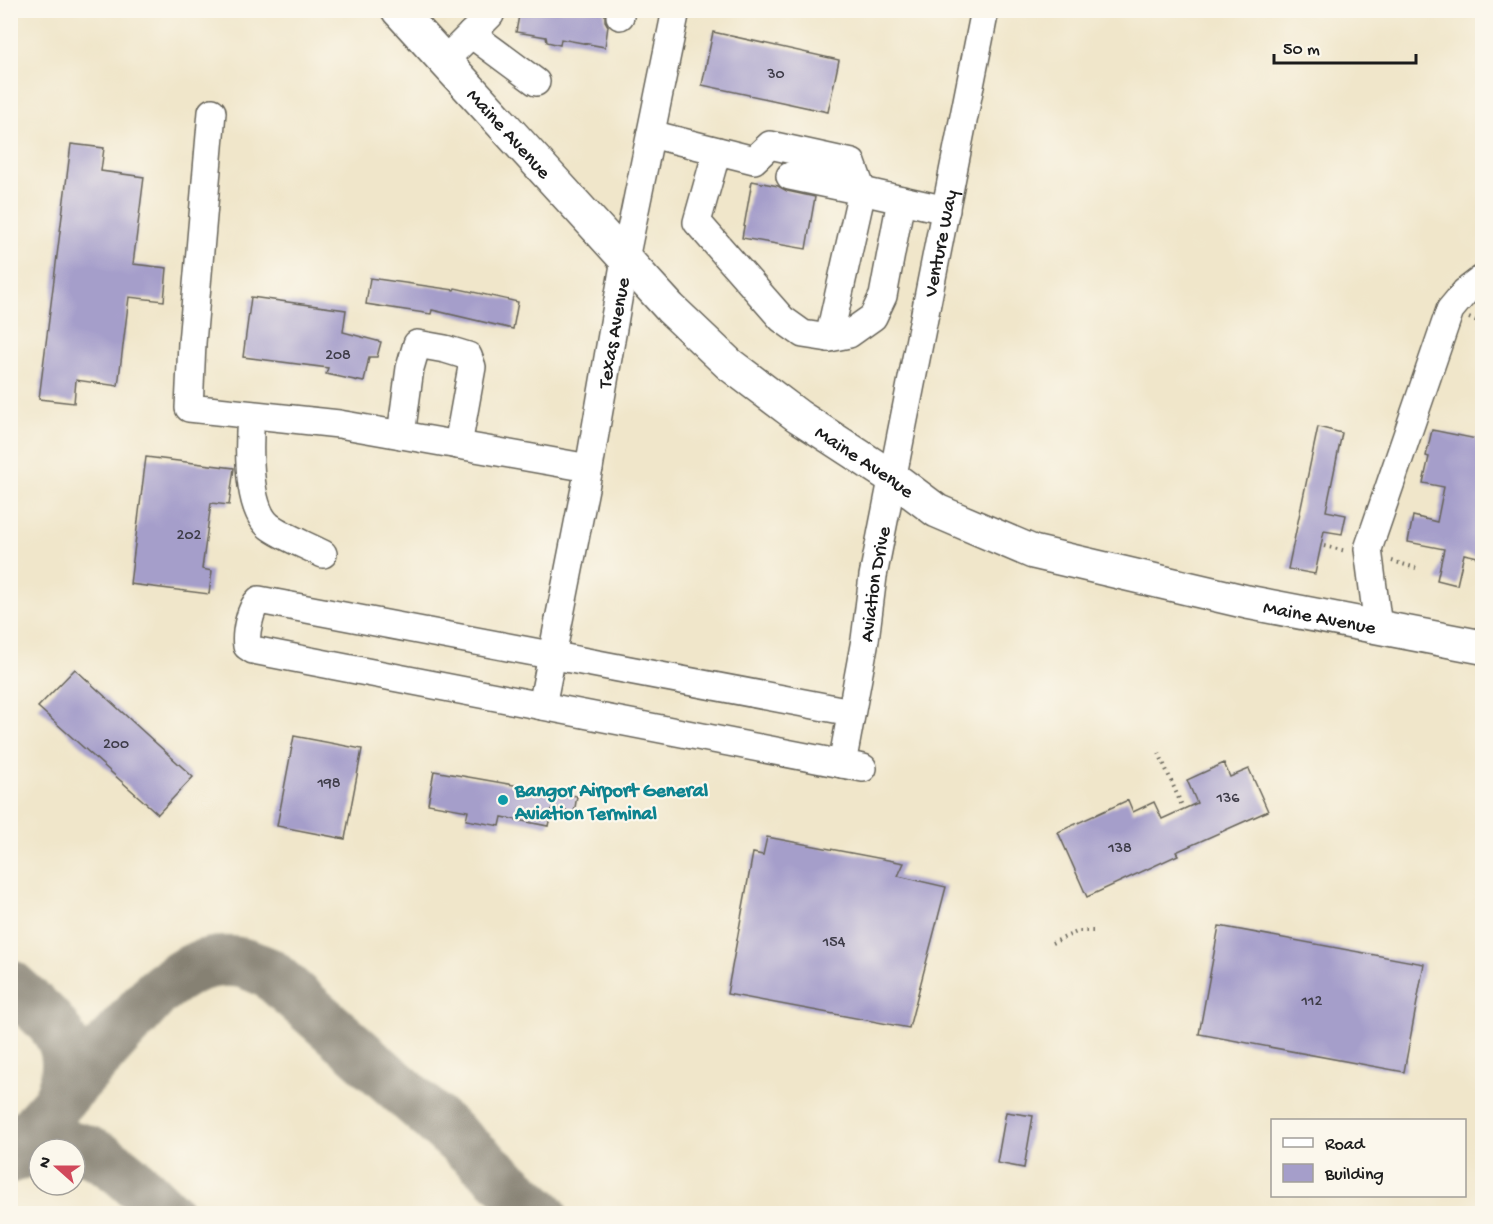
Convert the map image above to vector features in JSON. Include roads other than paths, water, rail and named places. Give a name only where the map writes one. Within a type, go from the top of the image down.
[{"type":"main road","name":"Maine Avenue","points":[[398,10],[670,308],[729,364],[798,416],[893,478],[937,511],[1033,552],[1247,602],[1482,647]]},
{"type":"street","points":[[444,61],[492,10]]},
{"type":"street","name":"Texas Avenue","points":[[542,706],[589,468],[625,259],[676,10]]},
{"type":"street","name":"Venture Way","points":[[893,478],[985,10]]},
{"type":"street","points":[[471,34],[536,82]]},
{"type":"street","points":[[212,112],[192,343],[189,408],[339,424],[589,468]]},
{"type":"street","points":[[651,134],[717,151],[773,169],[946,210]]},
{"type":"street","points":[[773,169],[771,145],[852,163],[862,191],[829,338]]},
{"type":"street","points":[[717,151],[698,222],[783,320],[802,334],[829,338],[849,334],[873,317],[882,296],[901,200]]},
{"type":"street","points":[[1378,627],[1368,549],[1450,310],[1465,292],[1482,279]]},
{"type":"street","points":[[401,435],[410,368],[417,344],[468,356],[472,368],[458,445]]},
{"type":"street","points":[[251,415],[249,454],[256,507],[269,525],[323,554]]},
{"type":"street","name":"Aviation Drive","points":[[542,706],[852,766],[854,702],[873,576],[893,478]]},
{"type":"street","points":[[542,706],[253,650],[247,646],[246,639],[255,604],[259,600],[551,655],[854,702]]},
{"type":"place","name":"Bangor Airport General Aviation Terminal","points":[[503,800]]}]
